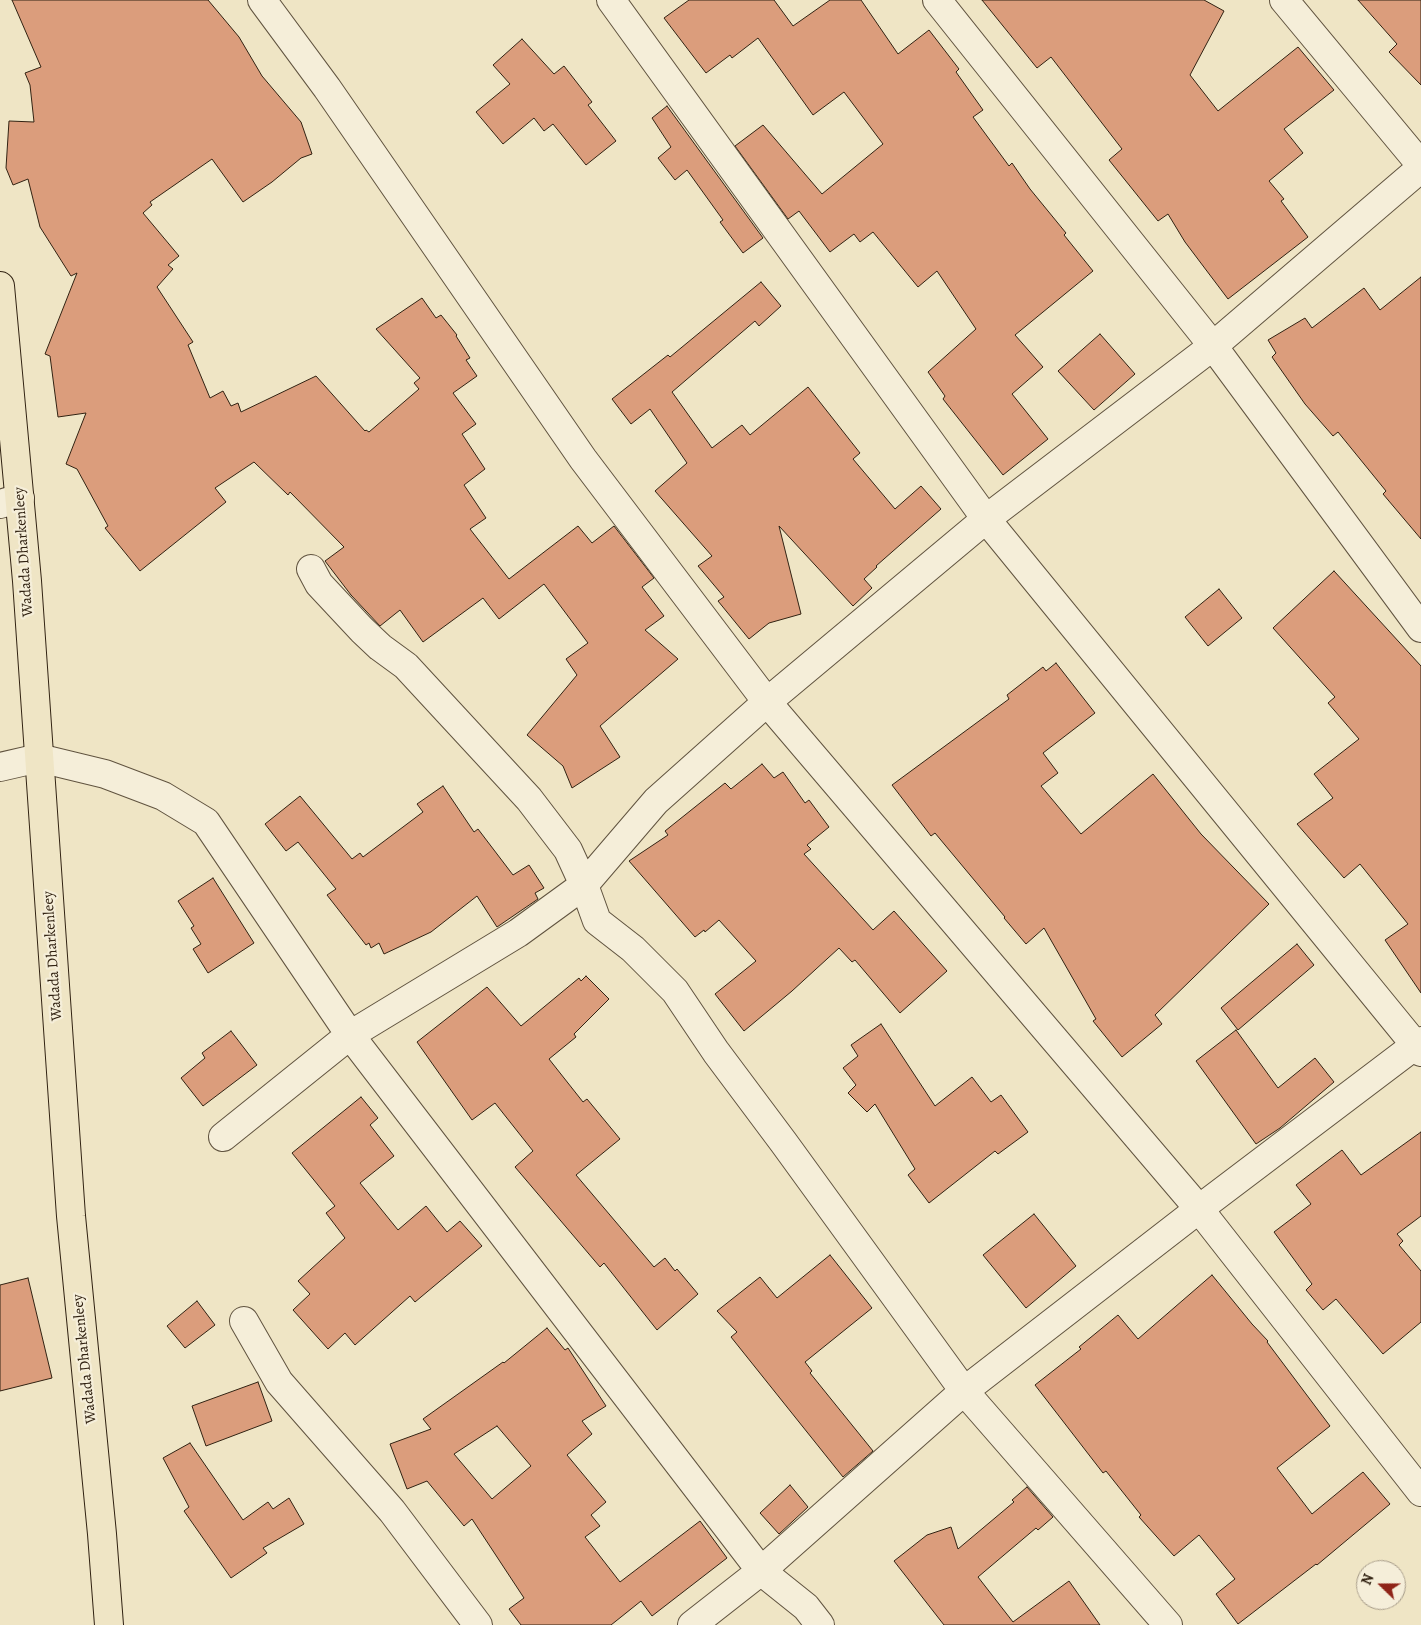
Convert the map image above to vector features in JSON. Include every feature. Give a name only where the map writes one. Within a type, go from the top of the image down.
[{"type":"main road","name":"Wadada Dharkenleey","points":[[0,286],[10,501],[39,758],[71,1216],[109,1625]]},
{"type":"street","points":[[262,0],[333,96],[583,459],[768,702],[1199,1209],[1421,1492]]},
{"type":"street","points":[[611,0],[986,519],[1419,1046],[1199,1209],[964,1391],[761,1571],[692,1625]]},
{"type":"street","points":[[937,0],[1213,346],[1421,628]]},
{"type":"street","points":[[223,1137],[350,1034],[518,933],[584,885],[656,801],[768,702],[986,519],[1213,346],[1421,166],[1284,0]]},
{"type":"street","points":[[311,569],[325,591],[380,647],[406,666],[529,800],[568,850],[584,885],[597,921],[633,949],[675,991],[716,1052],[964,1391],[1168,1625]]},
{"type":"street","points":[[0,767],[39,758],[104,774],[163,796],[206,822],[350,1034],[761,1571],[806,1607],[820,1625]]},
{"type":"street","points":[[244,1321],[279,1382],[392,1511],[478,1625]]},
{"type":"building","points":[[12,0],[208,0],[239,37],[262,76],[301,122],[312,154],[301,158],[272,182],[243,202],[212,159],[150,202],[152,205],[143,213],[179,256],[168,265],[173,269],[157,287],[193,342],[188,345],[210,398],[223,391],[231,406],[238,403],[241,412],[316,376],[365,431],[369,432],[419,389],[414,383],[420,378],[376,329],[422,298],[436,318],[441,315],[457,335],[470,358],[466,360],[477,376],[453,393],[476,424],[462,434],[485,469],[464,485],[486,518],[470,529],[509,579],[578,526],[592,543],[614,526],[654,578],[642,587],[664,616],[645,630],[678,659],[600,726],[620,757],[572,788],[563,766],[527,735],[577,675],[566,659],[588,643],[544,584],[499,619],[483,598],[423,642],[400,610],[380,626],[351,595],[325,561],[344,547],[290,492],[288,495],[254,462],[215,488],[226,502],[140,571],[105,528],[108,526],[77,469],[66,464],[86,413],[58,417],[50,356],[45,354],[77,273],[71,276],[40,227],[28,179],[13,185],[6,168],[9,121],[34,122],[30,85],[25,73],[41,67]]},
{"type":"building","points":[[689,0],[774,0],[793,26],[830,0],[861,0],[898,54],[929,30],[959,69],[956,72],[983,110],[973,117],[1009,166],[1012,163],[1030,189],[1066,233],[1064,235],[1093,271],[1015,335],[1043,367],[1012,394],[1048,439],[1003,475],[943,399],[945,396],[928,372],[976,329],[937,271],[918,287],[873,232],[860,242],[854,234],[830,252],[799,211],[788,219],[735,146],[763,125],[822,194],[883,144],[844,92],[813,115],[758,38],[732,58],[730,55],[706,73],[664,18]]},
{"type":"building","points":[[982,0],[1204,0],[1224,11],[1190,75],[1218,111],[1298,47],[1334,90],[1284,129],[1303,153],[1269,181],[1284,199],[1281,201],[1308,237],[1228,299],[1185,242],[1168,214],[1158,221],[1109,160],[1122,149],[1051,57],[1037,68]]},
{"type":"building","points":[[1358,0],[1421,0],[1421,85],[1389,52],[1397,44]]},
{"type":"building","points":[[522,39],[554,74],[564,66],[592,102],[588,105],[616,141],[586,165],[553,124],[544,131],[534,118],[503,144],[476,112],[510,84],[493,65]]},
{"type":"building","points":[[667,106],[763,238],[743,253],[720,222],[723,220],[687,170],[675,180],[658,158],[671,147],[652,118]]},
{"type":"building","points":[[1421,277],[1421,539],[1383,494],[1386,491],[1338,432],[1333,436],[1305,404],[1272,357],[1276,353],[1268,340],[1305,318],[1312,328],[1364,288],[1380,310]]},
{"type":"building","points":[[761,282],[781,306],[759,326],[755,321],[672,392],[712,448],[742,425],[750,435],[808,387],[860,453],[853,459],[895,509],[921,486],[941,509],[876,566],[864,579],[872,588],[853,606],[779,526],[801,614],[769,623],[749,639],[718,601],[724,597],[698,566],[712,556],[655,491],[687,463],[650,409],[631,424],[612,399],[668,355],[670,357]]},
{"type":"building","points":[[1100,334],[1135,374],[1094,410],[1058,371]]},
{"type":"building","points":[[1334,571],[1421,666],[1421,993],[1385,940],[1408,924],[1360,864],[1344,878],[1297,824],[1333,798],[1314,774],[1359,739],[1328,703],[1335,697],[1273,628]]},
{"type":"building","points":[[1219,589],[1242,618],[1208,646],[1185,617]]},
{"type":"building","points":[[1056,663],[1095,713],[1043,753],[1058,773],[1041,786],[1081,834],[1153,774],[1201,834],[1269,904],[1155,1015],[1162,1024],[1122,1057],[1093,1021],[1096,1019],[1044,928],[1026,944],[935,833],[931,836],[892,785],[1009,699],[1007,695],[1043,667],[1046,671]]},
{"type":"building","points":[[762,764],[774,778],[783,772],[805,803],[809,800],[829,827],[807,845],[811,849],[804,854],[873,930],[894,911],[947,971],[900,1013],[855,960],[852,962],[839,948],[744,1031],[715,994],[756,961],[719,920],[705,932],[704,930],[695,937],[629,861],[668,835],[665,831],[725,783],[731,789]]},
{"type":"building","points":[[443,786],[474,832],[478,829],[513,875],[529,865],[544,888],[535,893],[538,899],[497,927],[477,896],[431,932],[384,954],[379,943],[371,948],[369,943],[366,945],[327,895],[336,889],[298,842],[286,851],[265,824],[300,796],[352,859],[360,853],[363,857],[423,812],[417,804]]},
{"type":"building","points":[[213,878],[254,943],[208,973],[193,949],[201,944],[191,928],[194,926],[178,901]]},
{"type":"building","points":[[1297,944],[1314,965],[1238,1030],[1221,1008]]},
{"type":"building","points":[[586,976],[609,999],[574,1034],[576,1037],[549,1059],[583,1102],[587,1099],[620,1139],[576,1175],[654,1267],[665,1258],[698,1294],[657,1330],[604,1263],[600,1267],[515,1167],[533,1151],[495,1103],[472,1120],[417,1042],[487,987],[521,1026],[579,978],[581,981]]},
{"type":"building","points":[[881,1024],[935,1106],[972,1077],[991,1102],[1001,1095],[1028,1132],[998,1154],[995,1151],[929,1203],[908,1175],[915,1169],[875,1104],[867,1112],[848,1093],[856,1085],[843,1068],[858,1056],[851,1045]]},
{"type":"building","points":[[1236,1030],[1278,1088],[1315,1058],[1334,1082],[1280,1128],[1256,1144],[1196,1061]]},
{"type":"building","points":[[231,1031],[257,1065],[203,1106],[181,1078],[205,1058],[202,1053]]},
{"type":"building","points":[[361,1097],[378,1118],[370,1125],[394,1156],[360,1183],[398,1230],[426,1206],[447,1232],[460,1221],[482,1246],[415,1302],[410,1296],[355,1345],[345,1333],[328,1349],[293,1310],[310,1294],[298,1281],[345,1238],[326,1213],[335,1206],[292,1153]]},
{"type":"building","points":[[1421,1132],[1421,1216],[1397,1234],[1403,1241],[1399,1245],[1421,1271],[1421,1322],[1383,1354],[1336,1299],[1323,1310],[1306,1290],[1312,1284],[1274,1232],[1311,1204],[1296,1185],[1342,1150],[1361,1175]]},
{"type":"building","points":[[1034,1214],[1076,1266],[1026,1308],[983,1255]]},
{"type":"building","points":[[830,1255],[872,1308],[805,1362],[812,1371],[810,1373],[873,1451],[843,1477],[731,1337],[737,1332],[717,1311],[760,1277],[777,1298]]},
{"type":"building","points":[[1212,1275],[1268,1341],[1330,1426],[1277,1468],[1312,1514],[1363,1472],[1390,1504],[1317,1565],[1238,1624],[1216,1594],[1235,1579],[1199,1535],[1174,1556],[1139,1517],[1141,1515],[1106,1471],[1103,1473],[1035,1385],[1081,1349],[1079,1347],[1118,1315],[1138,1339]]},
{"type":"building","points":[[28,1278],[52,1378],[0,1391],[0,1285]]},
{"type":"building","points":[[197,1301],[215,1325],[185,1348],[167,1326]]},
{"type":"building","points":[[547,1328],[565,1350],[568,1348],[606,1406],[582,1421],[592,1434],[567,1455],[606,1502],[591,1515],[600,1526],[585,1537],[620,1582],[700,1521],[727,1558],[652,1616],[641,1601],[611,1625],[521,1625],[509,1609],[524,1598],[472,1519],[464,1526],[427,1481],[407,1489],[390,1444],[431,1429],[423,1419],[504,1363]],"holes":[[[497,1426],[531,1466],[492,1499],[454,1454]]]},
{"type":"building","points":[[258,1382],[272,1421],[206,1446],[192,1406]]},
{"type":"building","points":[[190,1443],[243,1520],[268,1502],[273,1509],[289,1498],[304,1524],[263,1548],[267,1553],[231,1578],[184,1511],[189,1507],[163,1458]]},
{"type":"building","points":[[790,1485],[808,1507],[779,1534],[760,1513]]},
{"type":"building","points":[[1027,1487],[1053,1517],[1038,1530],[1036,1528],[978,1577],[1013,1622],[1069,1581],[1100,1625],[944,1625],[894,1561],[927,1535],[951,1527],[958,1549],[1014,1502],[1012,1500]]}]
